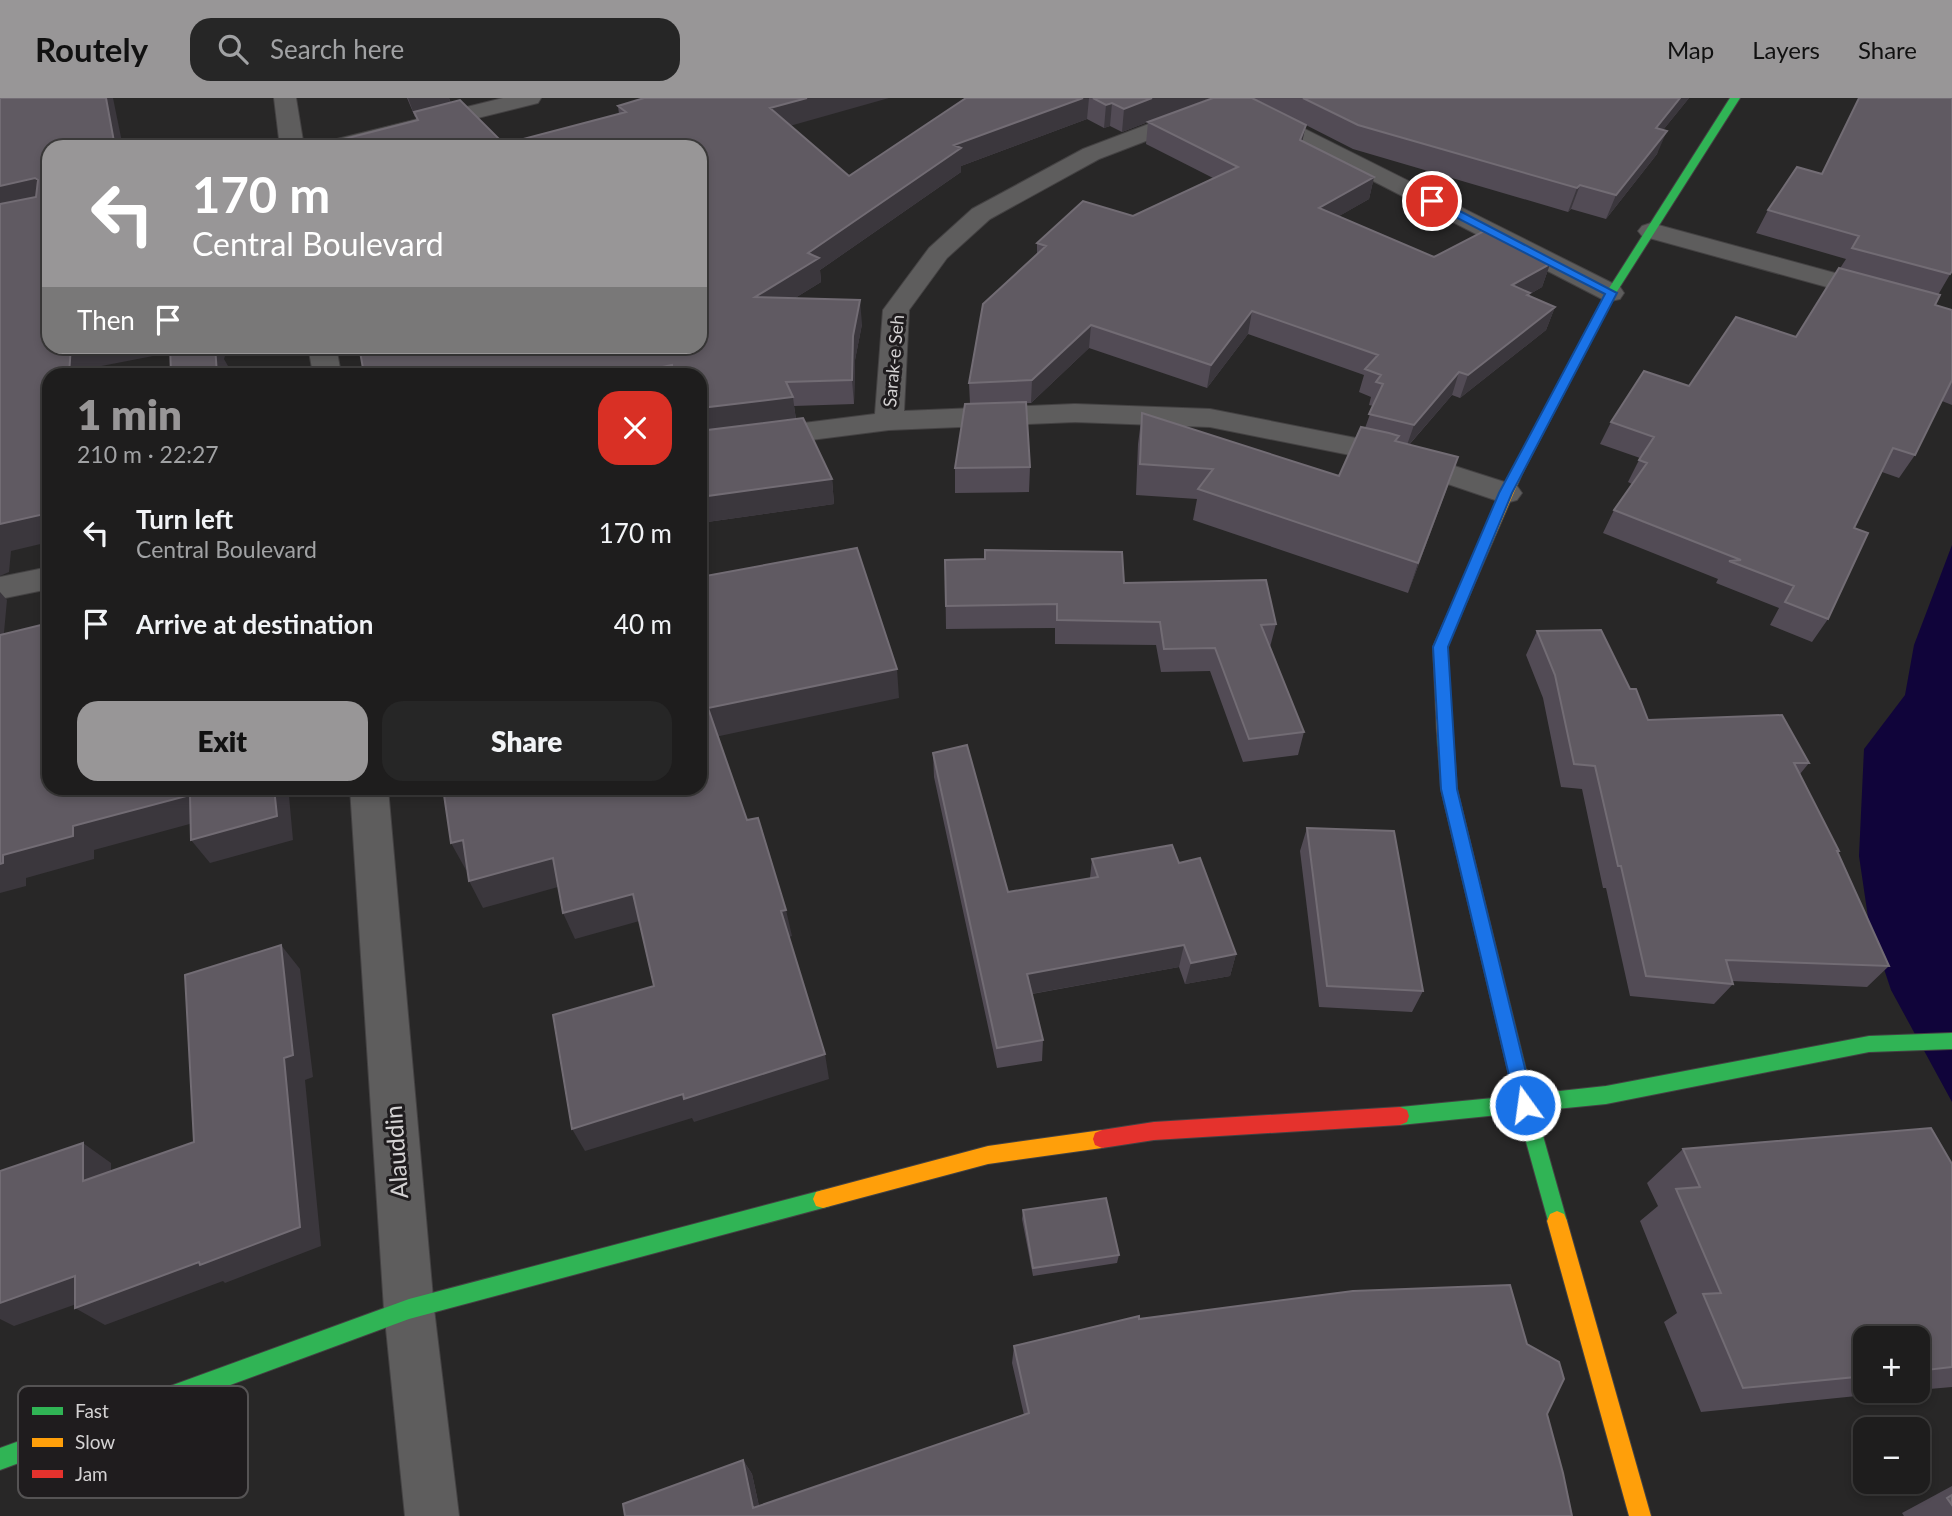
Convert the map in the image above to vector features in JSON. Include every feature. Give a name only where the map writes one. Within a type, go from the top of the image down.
[{"type":"street","points":[[285,98],[291,140]]},
{"type":"street","points":[[361,140],[530,98]]},
{"type":"street","points":[[1233,98],[1611,293]]},
{"type":"street","name":"Sarak-e Seh","points":[[707,443],[889,421],[896,310],[938,253],[981,214],[1091,153],[1233,98]]},
{"type":"street","points":[[1640,1516],[1525,1105],[1449,789],[1440,647],[1506,493],[1611,293],[1735,98]]},
{"type":"street","points":[[1651,231],[1906,301]]},
{"type":"street","points":[[889,421],[1075,413],[1210,418],[1385,453],[1506,493]]},
{"type":"street","points":[[0,588],[42,579]]},
{"type":"street","name":"Alauddin","points":[[370,795],[409,1309],[432,1516]]},
{"type":"street","points":[[199,1386],[409,1309],[988,1155],[1154,1131],[1440,1114],[1525,1105],[1606,1095],[1870,1044],[1952,1041]]},
{"type":"street","points":[[0,1459],[18,1452]]},
{"type":"shaded area","points":[[1952,545],[1952,1102],[1891,990],[1869,924],[1859,856],[1864,749],[1905,695],[1914,645]]},
{"type":"building","points":[[0,98],[106,98],[114,140],[42,140],[42,354],[70,354],[69,368],[42,368],[42,515],[0,524],[0,204],[36,197],[38,180],[35,178],[0,186]]},
{"type":"building","points":[[644,98],[807,98],[770,108],[849,176],[966,98],[1083,98],[954,145],[961,148],[808,253],[819,258],[755,297],[860,300],[853,336],[852,380],[786,382],[793,397],[707,407],[707,368],[672,368],[672,365],[658,368],[363,368],[360,354],[707,354],[707,140],[519,140],[626,112],[618,106]]},
{"type":"building","points":[[1093,98],[1152,98],[1124,109],[1112,103],[1106,105]]},
{"type":"building","points":[[1213,98],[1252,98],[1306,125],[1300,140],[1374,177],[1319,208],[1434,257],[1484,231],[1550,264],[1512,285],[1555,307],[1468,375],[1459,372],[1414,425],[1369,414],[1383,384],[1376,382],[1381,375],[1365,369],[1378,355],[1252,311],[1211,365],[1091,325],[1032,380],[969,383],[983,304],[1046,246],[1037,243],[1083,201],[1133,216],[1238,167],[1148,122]]},
{"type":"building","points":[[1303,98],[1680,98],[1656,128],[1667,131],[1616,195],[1580,185],[1577,188],[1358,125]]},
{"type":"building","points":[[1859,98],[1952,98],[1950,274],[1852,248],[1859,236],[1768,210],[1797,167],[1822,174]]},
{"type":"building","points":[[460,100],[500,140],[344,139],[418,120],[414,112]]},
{"type":"building","points":[[1839,268],[1940,295],[1935,305],[1952,310],[1952,380],[1915,455],[1893,448],[1854,528],[1868,533],[1828,619],[1785,602],[1794,586],[1729,561],[1741,560],[1614,510],[1647,463],[1639,460],[1654,437],[1611,422],[1644,371],[1689,386],[1736,317],[1796,337]]},
{"type":"building","points":[[170,354],[216,354],[217,368],[171,368]]},
{"type":"building","points":[[1026,402],[1030,467],[955,468],[965,404]]},
{"type":"building","points":[[1142,413],[1339,476],[1361,427],[1399,436],[1395,441],[1458,457],[1418,563],[1198,489],[1213,469],[1140,464]]},
{"type":"building","points":[[803,418],[832,479],[707,496],[707,430]]},
{"type":"building","points":[[857,548],[897,669],[708,708],[747,820],[758,818],[786,910],[781,911],[825,1054],[684,1099],[683,1094],[572,1129],[553,1015],[654,986],[633,894],[563,913],[553,858],[469,881],[463,840],[451,843],[444,795],[707,795],[707,576]]},
{"type":"building","points":[[985,550],[1122,552],[1124,583],[1266,580],[1276,624],[1261,625],[1304,732],[1249,739],[1215,648],[1164,649],[1160,622],[1057,620],[1057,604],[946,606],[945,560],[985,559]]},
{"type":"building","points":[[42,625],[42,795],[190,795],[73,826],[73,836],[3,855],[3,863],[0,864],[0,635]]},
{"type":"building","points":[[1601,630],[1630,689],[1636,689],[1648,720],[1782,715],[1809,763],[1794,763],[1839,851],[1889,966],[1726,960],[1733,984],[1646,976],[1595,766],[1574,764],[1555,675],[1537,631]]},
{"type":"building","points":[[967,745],[1008,892],[1098,877],[1092,859],[1172,845],[1179,863],[1200,858],[1236,954],[1191,963],[1184,945],[1027,974],[1043,1040],[997,1048],[933,753]]},
{"type":"building","points":[[190,795],[275,795],[277,816],[191,840]]},
{"type":"building","points":[[1307,828],[1394,831],[1423,991],[1327,986]]},
{"type":"building","points":[[281,945],[293,1055],[284,1058],[300,1227],[75,1308],[75,1276],[0,1303],[0,1171],[83,1143],[83,1181],[194,1142],[185,975]]},
{"type":"building","points":[[1931,1128],[1952,1164],[1952,1367],[1930,1370],[1930,1326],[1853,1326],[1853,1377],[1743,1388],[1703,1294],[1721,1293],[1676,1189],[1700,1187],[1683,1149]]},
{"type":"building","points":[[1106,1198],[1119,1255],[1033,1268],[1023,1210]]},
{"type":"building","points":[[1510,1285],[1527,1344],[1559,1362],[1564,1379],[1547,1414],[1572,1516],[625,1516],[623,1504],[743,1460],[753,1508],[1029,1413],[1014,1346],[1139,1316],[1139,1319],[1353,1291]]},
{"type":"traffic: fast","points":[[1516,474],[1611,293],[1735,98]]},
{"type":"traffic: fast","points":[[1445,734],[1449,789],[1525,1105],[1557,1221]]},
{"type":"traffic: fast","points":[[1400,1116],[1606,1095],[1869,1044],[1952,1041]]},
{"type":"traffic: fast","points":[[199,1386],[409,1309],[823,1199]]},
{"type":"traffic: fast","points":[[0,1459],[18,1452]]},
{"type":"traffic: slow","points":[[1445,734],[1440,647],[1516,474]]},
{"type":"traffic: slow","points":[[823,1199],[988,1155],[1102,1139]]},
{"type":"traffic: slow","points":[[1557,1221],[1640,1516]]},
{"type":"traffic: jam","points":[[1102,1139],[1154,1131],[1400,1116]]},
{"type":"route","points":[[1432,201],[1611,293],[1506,493],[1440,647],[1449,789],[1525,1105]]}]
